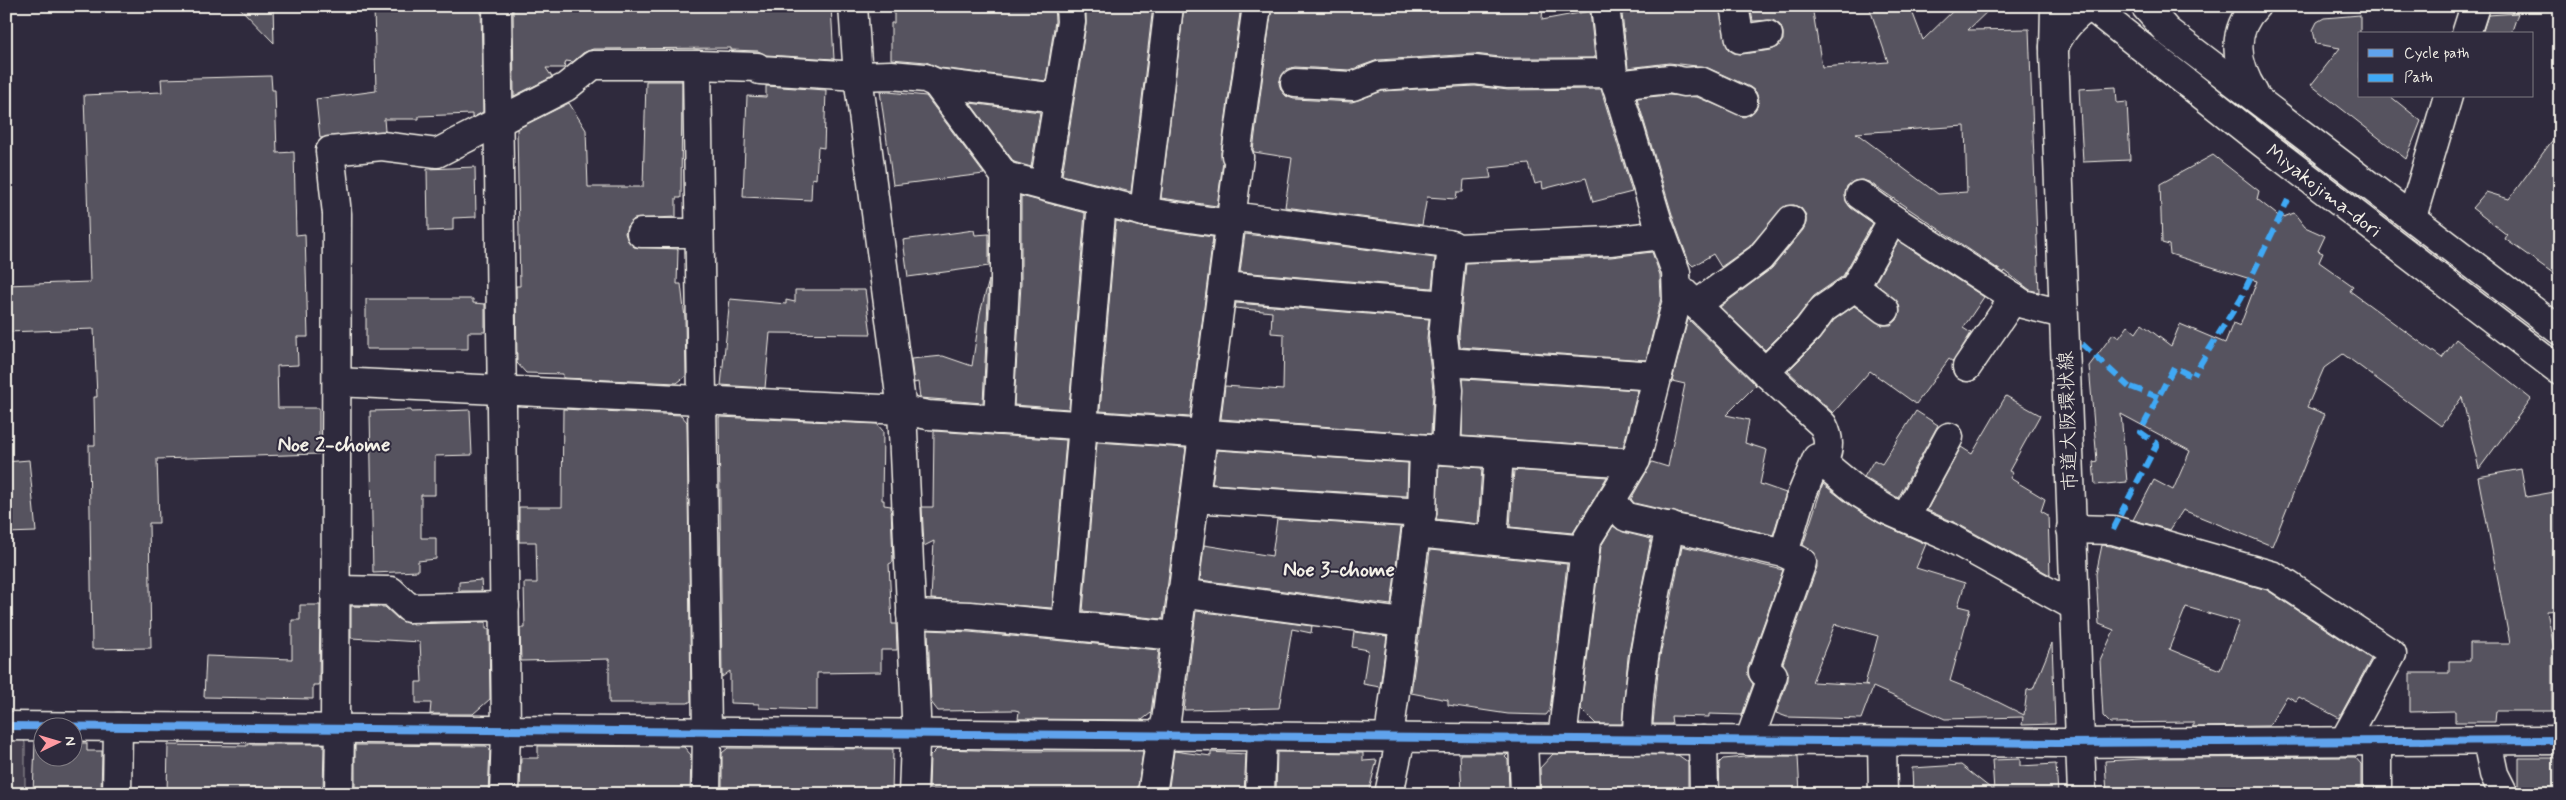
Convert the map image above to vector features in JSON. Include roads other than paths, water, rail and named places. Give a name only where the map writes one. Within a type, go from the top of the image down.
[{"type":"street","points":[[497,6],[497,124],[505,606],[506,730],[504,794]]},
{"type":"street","points":[[852,6],[858,76],[902,410],[915,733],[914,794]]},
{"type":"street","points":[[1044,186],[1071,22],[1070,6]]},
{"type":"street","points":[[1144,212],[1169,6]]},
{"type":"street","points":[[1152,794],[1161,735],[1166,721],[1181,593],[1205,434],[1239,157],[1236,155],[1257,6]]},
{"type":"street","points":[[1562,739],[1586,541],[1634,463],[1677,300],[1676,272],[1662,235],[1615,79],[1605,6]]},
{"type":"street","points":[[1734,6],[1740,40],[1768,35]]},
{"type":"street","name":"市道大阪環状線","points":[[2046,6],[2046,21],[2054,47]]},
{"type":"street","name":"市道大阪環状線","points":[[2055,6],[2054,47],[2063,314],[2082,794]]},
{"type":"street","points":[[2054,47],[2061,30],[2090,6]]},
{"type":"street","name":"Miyakojima-dori","points":[[2090,6],[2264,144],[2560,371]]},
{"type":"street","name":"Miyakojima-dori","points":[[2145,6],[2167,31],[2560,330]]},
{"type":"street","points":[[2256,6],[2243,25],[2238,54],[2245,79],[2258,99]]},
{"type":"street","points":[[2467,32],[2474,6]]},
{"type":"street","points":[[696,65],[708,731],[706,794]]},
{"type":"street","points":[[339,794],[336,590],[337,214],[330,151],[382,146],[437,153],[497,124],[566,87],[593,66],[696,65],[858,76],[908,76],[925,78],[936,83],[1058,98]]},
{"type":"street","points":[[1295,83],[1353,86],[1378,76],[1475,70],[1508,74],[1615,79],[1670,79],[1684,82],[1700,81],[1743,101]]},
{"type":"street","points":[[936,83],[1005,176],[1005,282],[998,420]]},
{"type":"street","points":[[2412,217],[2447,98]]},
{"type":"street","points":[[1005,176],[1144,212],[1452,245],[1458,248],[1610,241],[1662,235]]},
{"type":"street","points":[[1860,195],[1893,219],[2023,304],[2063,314]]},
{"type":"street","points":[[1066,624],[1102,202]]},
{"type":"street","points":[[1764,372],[1808,329],[1823,309],[1854,287],[1893,219]]},
{"type":"street","points":[[1696,306],[1760,258],[1791,220]]},
{"type":"street","points":[[642,233],[698,232]]},
{"type":"street","points":[[1389,794],[1404,623],[1419,523],[1449,390],[1444,336],[1452,245]]},
{"type":"street","points":[[1223,286],[1446,305]]},
{"type":"street","points":[[1677,286],[1764,372],[1823,425],[1828,434],[1829,448],[1824,462]]},
{"type":"street","points":[[1854,287],[1885,310]]},
{"type":"street","points":[[1966,367],[2014,298]]},
{"type":"street","points":[[1446,362],[1657,376]]},
{"type":"street","points":[[337,382],[902,410],[913,414],[1634,463]]},
{"type":"street","points":[[1906,517],[1949,438]]},
{"type":"street","points":[[1493,540],[1500,454]]},
{"type":"street","points":[[1784,553],[1800,499],[1817,458],[1858,492],[1887,510],[1949,537],[2074,606]]},
{"type":"street","points":[[1196,496],[1419,523],[1493,540],[1585,550]]},
{"type":"street","points":[[1611,500],[1626,516],[1784,553],[1802,562],[1763,672],[1773,675],[1749,741]]},
{"type":"street","points":[[1637,740],[1637,717],[1650,623],[1670,526]]},
{"type":"street","points":[[2071,529],[2113,530],[2274,576],[2392,654],[2344,741]]},
{"type":"street","points":[[336,590],[391,591],[409,608],[505,606]]},
{"type":"street","points":[[1181,593],[1404,623]]},
{"type":"street","points":[[911,614],[1066,624],[1176,636]]},
{"type":"street","points":[[6,726],[1882,742],[2560,740]]},
{"type":"street","points":[[117,794],[118,727]]},
{"type":"street","points":[[1260,794],[1262,736]]},
{"type":"street","points":[[1524,738],[1525,794]]},
{"type":"street","points":[[1703,740],[1704,794]]},
{"type":"street","points":[[2377,741],[2377,794]]},
{"type":"street","points":[[2488,741],[2494,774],[2504,794]]},
{"type":"street","points":[[1882,742],[1883,794]]},
{"type":"district","name":"Noe 2-chome","points":[[334,444]]},
{"type":"district","name":"Noe 3-chome","points":[[1339,569]]}]
